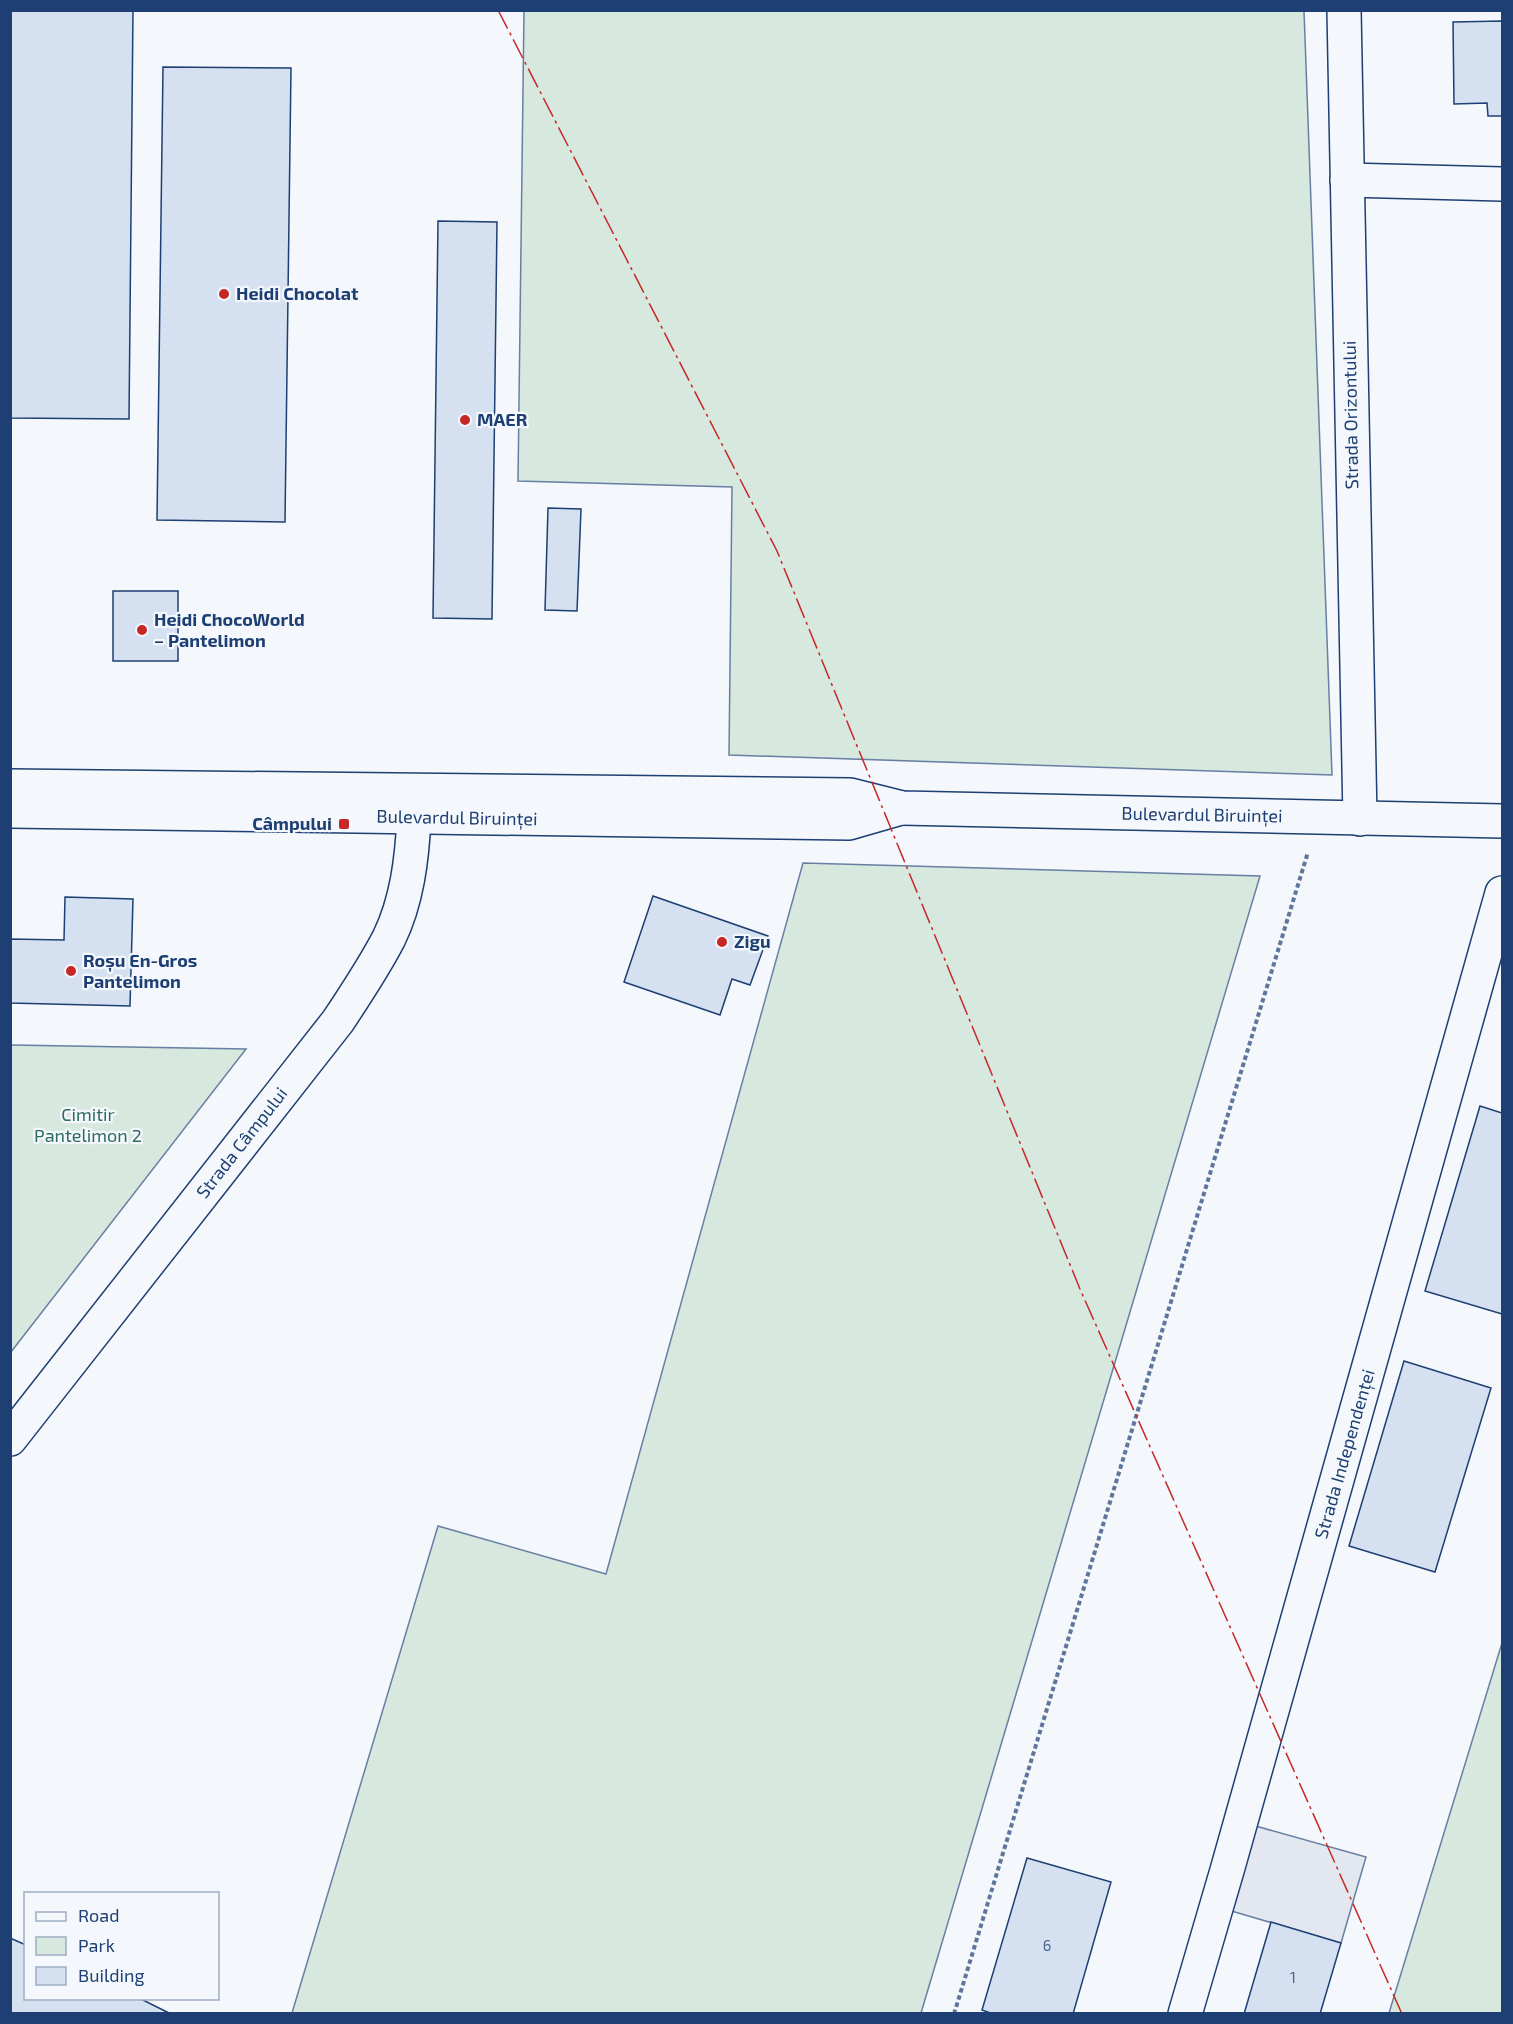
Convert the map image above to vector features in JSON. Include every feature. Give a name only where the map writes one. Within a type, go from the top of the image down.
[{"type":"street","name":"Strada Orizontului","points":[[1344,10],[1360,819]]},
{"type":"street","points":[[1347,180],[1503,184]]},
{"type":"street","name":"Bulevardul Biruinței","points":[[10,786],[850,795],[902,808],[1503,821]]},
{"type":"street","name":"Bulevardul Biruinței","points":[[10,811],[849,822],[902,808]]},
{"type":"street","name":"Strada Câmpului","points":[[10,1439],[338,1021],[389,938],[403,901],[412,853],[414,818]]},
{"type":"street","name":"Strada Independenței","points":[[1185,2013],[1503,893]]},
{"type":"path","points":[[954,2013],[1318,818]]},
{"type":"green space","points":[[524,11],[1304,11],[1332,775],[729,755],[732,487],[518,481]]},
{"type":"green space","points":[[803,863],[1260,876],[921,2013],[292,2013],[438,1526],[606,1574]]},
{"type":"green space","name":"Cimitir Pantelimon 2","points":[[10,1045],[246,1049],[11,1352]]},
{"type":"green space","points":[[1502,1643],[1502,2013],[1389,2013]]},
{"type":"shaded area","points":[[1252,1825],[1366,1857],[1341,1943],[1228,1910]]},
{"type":"building","points":[[10,10],[133,10],[129,419],[10,418]]},
{"type":"building","points":[[1502,21],[1502,116],[1488,116],[1487,103],[1454,104],[1453,22]]},
{"type":"building","name":"Heidi Chocolat","points":[[163,67],[291,68],[285,522],[157,520]]},
{"type":"building","name":"MAER","points":[[438,221],[497,222],[492,619],[433,618]]},
{"type":"building","points":[[548,508],[581,509],[577,611],[545,610]]},
{"type":"building","points":[[113,591],[178,591],[178,661],[113,661]]},
{"type":"building","points":[[653,896],[768,936],[750,985],[732,979],[720,1015],[624,982]]},
{"type":"building","name":"Roșu En-Gros Pantelimon","points":[[65,897],[133,899],[130,1006],[10,1003],[10,939],[64,940]]},
{"type":"building","points":[[1480,1106],[1502,1113],[1502,1314],[1425,1291]]},
{"type":"building","points":[[1404,1361],[1491,1388],[1435,1572],[1349,1546]]},
{"type":"building","points":[[1027,1858],[1111,1882],[1073,2014],[993,2014],[982,2010]]},
{"type":"building","points":[[1271,1922],[1341,1943],[1320,2014],[1244,2014]]},
{"type":"building","points":[[10,1938],[24,1944],[24,2000],[143,2000],[171,2014],[10,2014]]},
{"type":"power","points":[[498,10],[777,551],[1080,1289],[1402,2014]]},
{"type":"place","name":"Heidi Chocolat","points":[[224,294]]},
{"type":"place","name":"MAER","points":[[465,420]]},
{"type":"place","name":"Heidi ChocoWorld – Pantelimon","points":[[142,630]]},
{"type":"place","name":"Câmpului","points":[[344,824]]},
{"type":"place","name":"Zigu","points":[[722,942]]},
{"type":"place","name":"Roșu En-Gros Pantelimon","points":[[71,971]]}]
